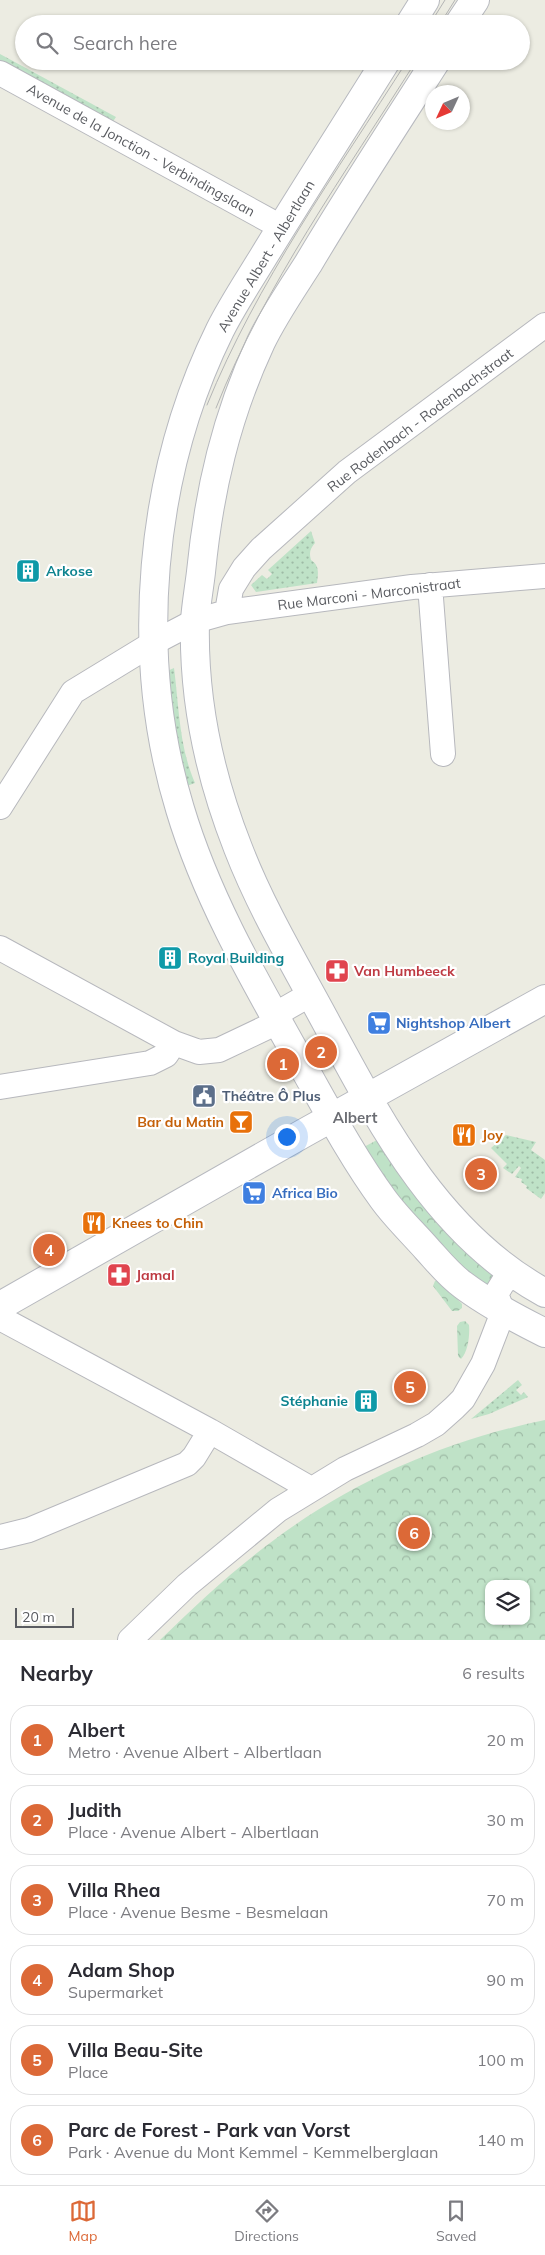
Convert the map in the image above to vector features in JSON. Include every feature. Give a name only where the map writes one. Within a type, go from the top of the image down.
[{"type":"main road","points":[[416,15],[425,0]]},
{"type":"main road","points":[[466,15],[475,0]]},
{"type":"main road","name":"Avenue Albert - Albertlaan","points":[[380,70],[220,328],[197,385],[177,443],[158,550],[155,582],[155,672],[164,740],[180,808],[198,860],[228,928],[278,1022],[332,1117],[367,1175],[396,1216],[454,1278],[503,1312],[545,1333]]},
{"type":"main road","points":[[430,70],[262,339],[244,383],[218,460],[206,524],[195,621],[201,707],[207,744],[218,788],[237,846],[259,898],[399,1151],[440,1206],[484,1249],[516,1276],[545,1293]]},
{"type":"main road","points":[[0,1306],[332,1117],[545,999]]},
{"type":"street","name":"Avenue de la Jonction - Verbindingslaan","points":[[0,73],[281,227]]},
{"type":"street","name":"Rue Rodenbach - Rodenbachstraat","points":[[227,612],[231,588],[244,568],[261,549],[347,472],[545,325]]},
{"type":"street","name":"Rue Marconi - Marconistraat","points":[[195,621],[227,612],[430,585],[545,576]]},
{"type":"street","points":[[430,585],[443,754]]},
{"type":"street","points":[[0,807],[73,692],[155,642],[195,621]]},
{"type":"street","points":[[0,948],[174,1043],[199,1052],[219,1050],[278,1022],[283,1010],[311,994]]},
{"type":"street","points":[[0,1087],[150,1063],[166,1055],[174,1043]]},
{"type":"street","points":[[130,1640],[187,1585],[278,1510],[345,1469],[436,1424],[454,1408],[463,1399],[483,1364],[503,1312],[496,1294],[504,1281],[516,1276]]},
{"type":"street","points":[[0,1318],[210,1431],[311,1489]]},
{"type":"street","points":[[0,1537],[29,1530],[187,1464],[194,1457],[210,1431]]},
{"type":"green space","points":[[0,54],[15,62],[15,70],[29,70],[116,117],[112,123],[0,62]]},
{"type":"green space","points":[[311,531],[315,543],[310,555],[311,560],[317,567],[317,583],[256,592],[251,585],[262,575],[267,579],[272,574],[268,570]]},
{"type":"green space","points":[[174,668],[183,741],[195,783],[184,787],[165,672]]},
{"type":"green space","points":[[506,1135],[536,1142],[531,1150],[545,1160],[545,1193],[541,1199],[526,1188],[527,1186],[521,1182],[522,1179],[515,1177],[521,1168],[519,1166],[512,1174],[503,1168],[507,1164],[491,1148]]},
{"type":"green space","points":[[377,1140],[415,1195],[493,1274],[488,1287],[428,1240],[362,1148]]},
{"type":"green space","points":[[439,1280],[462,1304],[462,1308],[458,1311],[452,1311],[433,1286],[435,1281]]},
{"type":"green space","points":[[465,1321],[469,1325],[469,1338],[467,1348],[461,1359],[458,1356],[457,1326],[460,1322]]},
{"type":"green space","points":[[518,1380],[522,1385],[516,1390],[521,1395],[524,1392],[528,1397],[489,1414],[471,1419]]},
{"type":"green space","points":[[545,1420],[545,1640],[160,1640],[244,1563],[305,1518],[369,1481],[403,1465],[473,1439]]},
{"type":"tram line","points":[[436,15],[445,0]]},
{"type":"tram line","points":[[446,15],[455,0]]},
{"type":"tram line","points":[[207,405],[249,315],[299,229],[401,70]]},
{"type":"tram line","points":[[216,408],[258,317],[282,274],[334,188],[410,70]]},
{"type":"place","name":"Arkose","points":[[28,571]]},
{"type":"place","name":"Royal Building","points":[[170,958]]},
{"type":"place","name":"Van Humbeeck","points":[[337,971]]},
{"type":"place","name":"Nightshop Albert","points":[[379,1023]]},
{"type":"place","name":"Judith","points":[[321,1052]]},
{"type":"place","name":"Albert","points":[[283,1064]]},
{"type":"place","name":"Théâtre Ô Plus","points":[[204,1096]]},
{"type":"place","name":"Bar du Matin","points":[[241,1122]]},
{"type":"place","name":"Joy","points":[[464,1135]]},
{"type":"place","name":"Villa Rhea","points":[[481,1174]]},
{"type":"place","name":"Africa Bio","points":[[254,1193]]},
{"type":"place","name":"Knees to Chin","points":[[94,1223]]},
{"type":"place","name":"Adam Shop","points":[[49,1250]]},
{"type":"place","name":"Jamal","points":[[119,1275]]},
{"type":"place","name":"Villa Beau-Site","points":[[410,1387]]},
{"type":"place","name":"Stéphanie","points":[[366,1401]]},
{"type":"place","name":"Parc de Forest - Park van Vorst","points":[[414,1533]]},
{"type":"district","name":"Albert","points":[[355,1117]]}]
